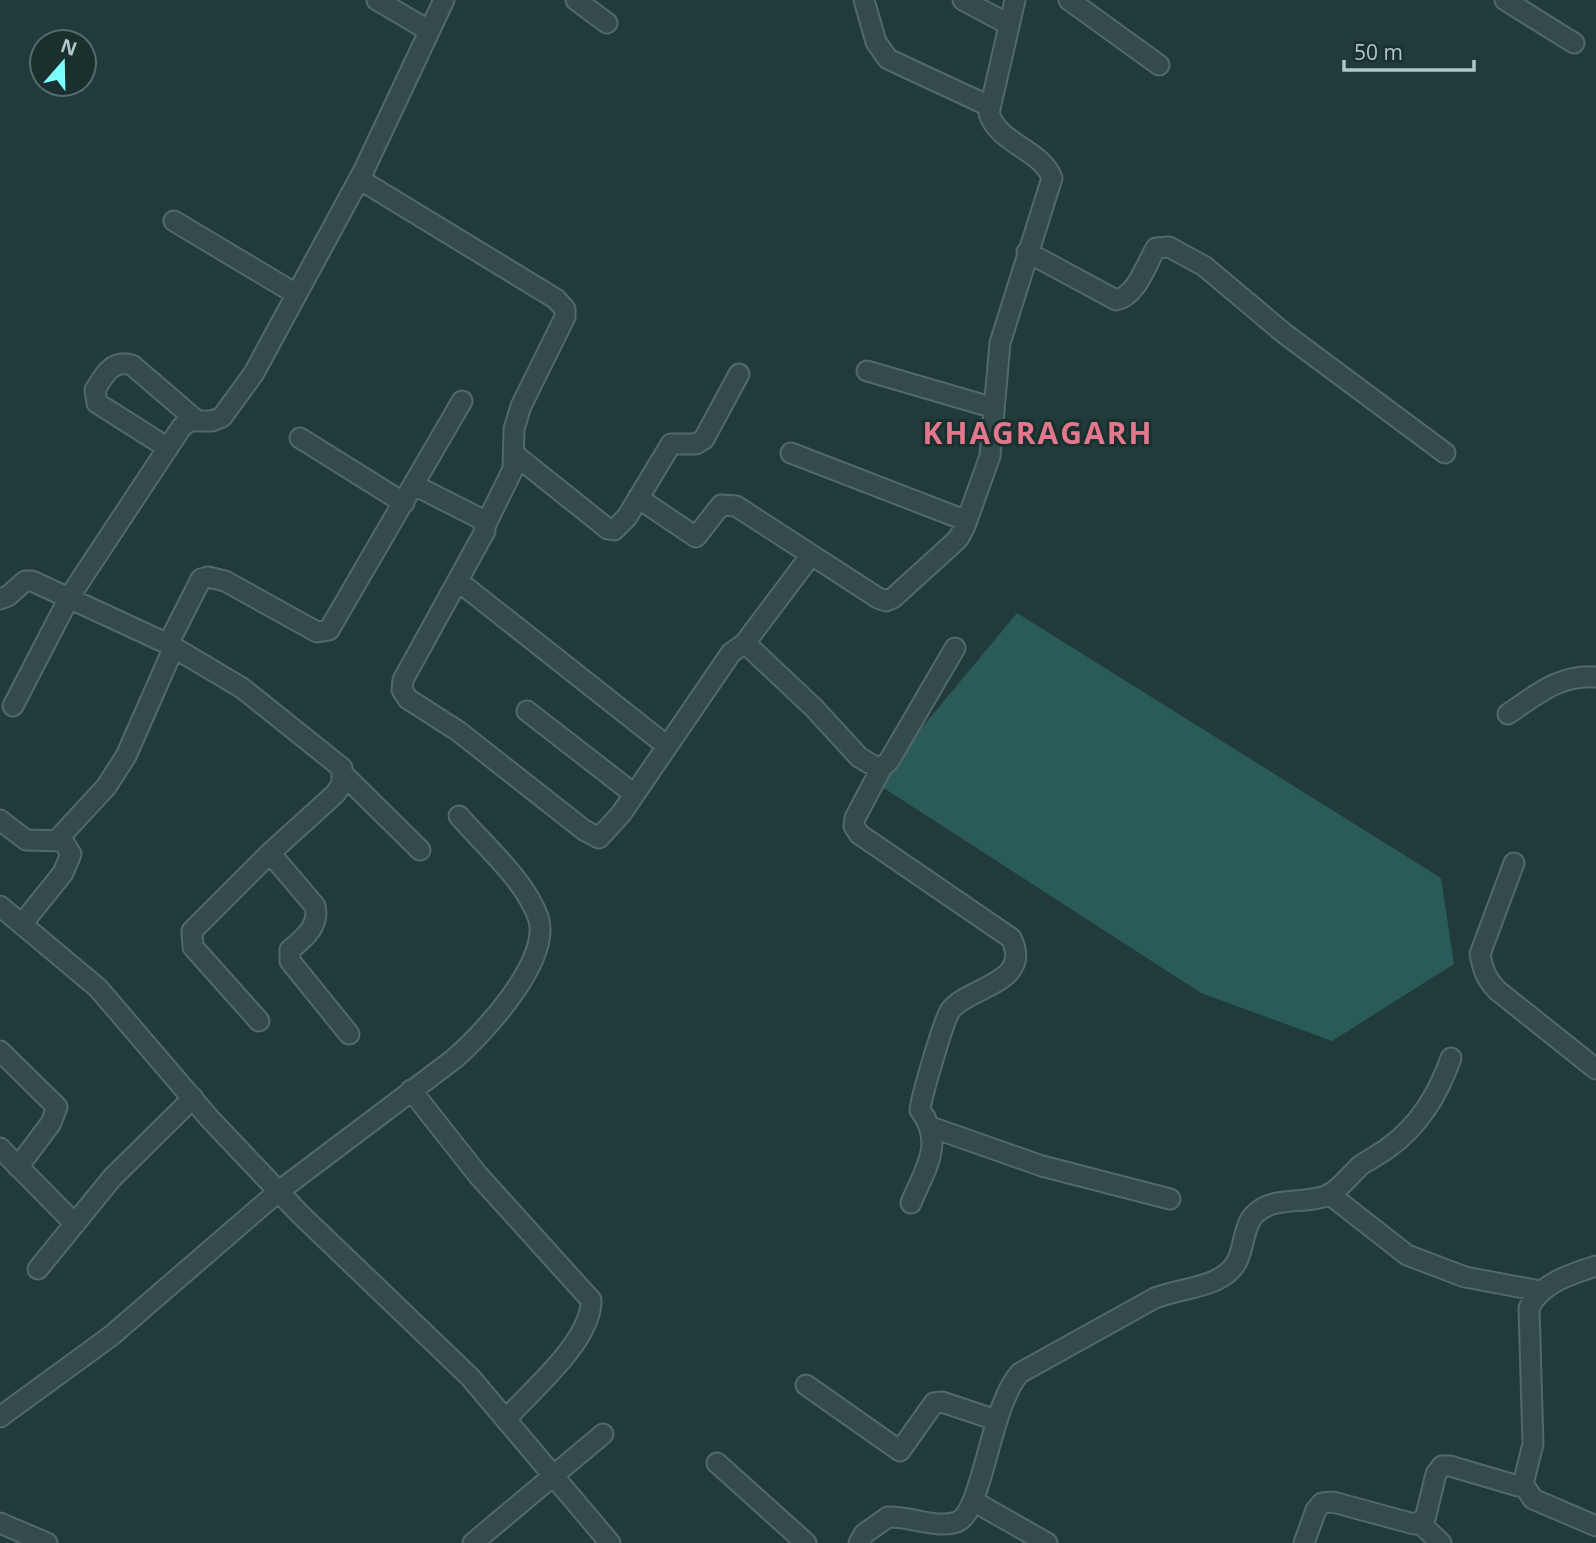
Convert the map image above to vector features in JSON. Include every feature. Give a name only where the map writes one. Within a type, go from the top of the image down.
[{"type":"street","points":[[377,0],[428,30]]},
{"type":"street","points":[[13,706],[69,596],[181,428],[189,421],[212,421],[222,416],[254,373],[359,180],[444,0]]},
{"type":"street","points":[[576,0],[607,23]]},
{"type":"street","points":[[864,0],[876,42],[888,59],[989,106]]},
{"type":"street","points":[[963,0],[1008,24]]},
{"type":"street","points":[[638,498],[696,537],[701,536],[722,505],[727,503],[877,598],[886,601],[894,598],[958,539],[990,456],[1000,343],[1052,178],[1040,161],[997,129],[992,121],[989,106],[1015,0]]},
{"type":"street","points":[[1069,0],[1158,65]]},
{"type":"street","points":[[1505,0],[1574,43]]},
{"type":"street","points":[[359,180],[556,299],[565,309],[565,317],[521,406],[514,429],[513,469],[507,486],[403,680],[402,690],[408,699],[458,731],[584,830],[599,838],[606,834],[731,653],[745,643],[811,555]]},
{"type":"street","points":[[174,221],[296,294]]},
{"type":"street","points":[[1027,252],[1116,300],[1125,299],[1132,292],[1157,248],[1162,246],[1179,251],[1204,266],[1285,334],[1445,453]]},
{"type":"street","points":[[168,448],[97,403],[94,390],[105,373],[123,362],[132,365],[196,420]]},
{"type":"street","points":[[867,371],[994,408]]},
{"type":"street","points":[[514,454],[608,529],[620,527],[671,444],[696,444],[704,439],[738,374]]},
{"type":"street","points":[[58,839],[106,787],[126,756],[201,579],[208,577],[225,581],[317,632],[329,630],[462,401]]},
{"type":"street","points":[[300,438],[404,503]]},
{"type":"street","points":[[791,453],[967,521]]},
{"type":"street","points":[[414,485],[483,520],[485,524]]},
{"type":"street","points":[[0,599],[8,596],[25,581],[69,596],[171,645],[242,688],[272,710],[342,768],[344,775],[420,850]]},
{"type":"street","points":[[458,581],[667,746]]},
{"type":"street","points":[[745,643],[814,708],[859,757],[882,767]]},
{"type":"street","points":[[911,1203],[933,1149],[931,1127],[920,1110],[946,1017],[958,1001],[996,983],[1016,959],[1018,951],[1011,938],[859,834],[854,826],[855,818],[882,767],[889,761],[955,648]]},
{"type":"street","points":[[1508,714],[1563,679],[1596,677]]},
{"type":"street","points":[[527,711],[634,794]]},
{"type":"street","points":[[258,1021],[193,947],[190,938],[210,911],[335,794],[344,775]]},
{"type":"street","points":[[0,1417],[111,1336],[279,1191],[478,1038],[500,1012],[522,981],[540,930],[530,902],[459,816]]},
{"type":"street","points":[[0,820],[26,840],[58,839],[66,844],[70,862],[22,924]]},
{"type":"street","points":[[270,853],[315,906],[317,912],[311,930],[290,950],[290,961],[349,1034]]},
{"type":"street","points":[[1514,863],[1480,954],[1483,970],[1487,980],[1498,991],[1596,1069]]},
{"type":"street","points":[[0,906],[98,988],[193,1098],[279,1191],[414,1319],[507,1418],[610,1543]]},
{"type":"street","points":[[0,1051],[57,1107],[51,1123],[18,1167]]},
{"type":"street","points":[[859,1543],[864,1534],[888,1517],[947,1524],[960,1521],[975,1502],[1006,1391],[1020,1373],[1155,1298],[1177,1289],[1216,1282],[1227,1275],[1238,1261],[1254,1215],[1270,1204],[1329,1194],[1362,1165],[1410,1130],[1439,1092],[1451,1058]]},
{"type":"street","points":[[411,1090],[478,1175],[591,1300],[587,1321],[577,1338],[562,1359],[507,1418]]},
{"type":"street","points":[[38,1269],[112,1178],[193,1098]]},
{"type":"street","points":[[931,1127],[1042,1166],[1170,1199]]},
{"type":"street","points":[[0,1149],[75,1224]]},
{"type":"street","points":[[1329,1194],[1407,1255],[1465,1277],[1540,1291]]},
{"type":"street","points":[[1596,1266],[1540,1291],[1529,1308],[1533,1444],[1523,1484],[1524,1490],[1533,1499],[1596,1526]]},
{"type":"street","points":[[806,1385],[900,1451],[934,1403],[942,1402],[996,1420]]},
{"type":"street","points":[[473,1543],[603,1434]]},
{"type":"street","points":[[717,1462],[806,1543]]},
{"type":"street","points":[[1421,1524],[1425,1519],[1436,1474],[1442,1466],[1518,1486],[1523,1484]]},
{"type":"street","points":[[975,1502],[1047,1543]]},
{"type":"street","points":[[1304,1543],[1316,1510],[1322,1503],[1333,1502],[1421,1524],[1441,1543]]},
{"type":"street","points":[[0,1523],[47,1543]]},
{"type":"water","points":[[1017,613],[1441,878],[1454,964],[1332,1041],[1201,993],[876,783]]},
{"type":"district","name":"KHAGRAGARH","points":[[1038,432]]}]
